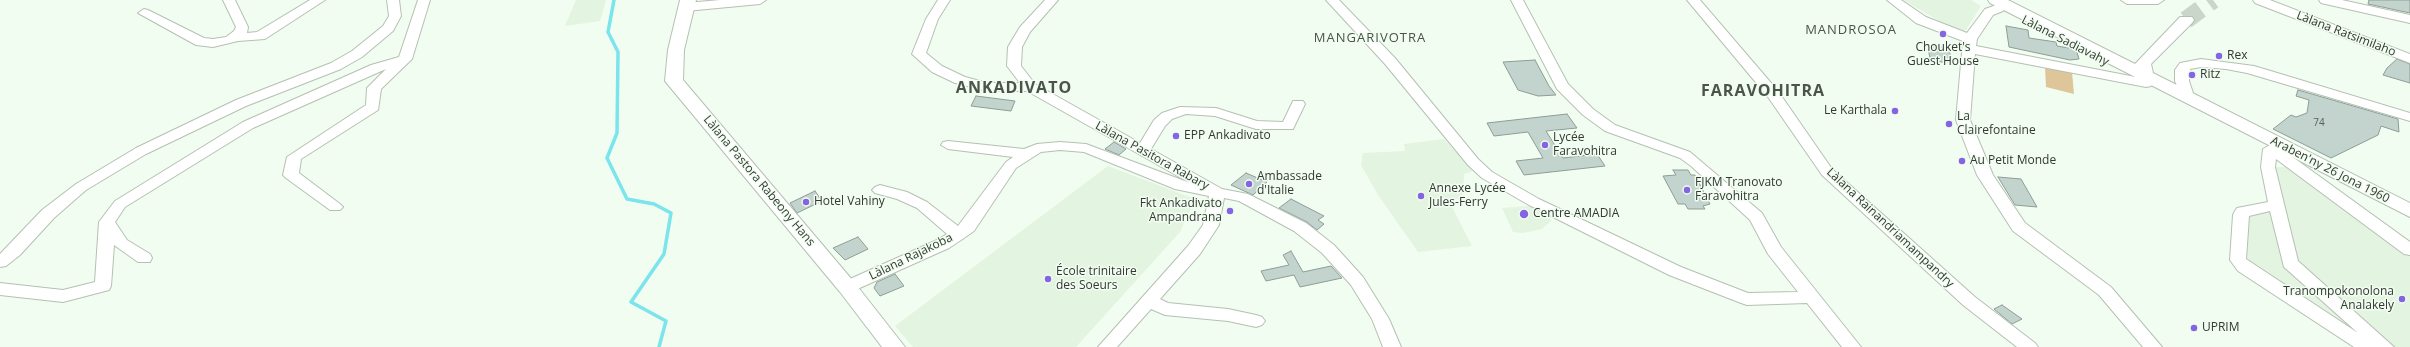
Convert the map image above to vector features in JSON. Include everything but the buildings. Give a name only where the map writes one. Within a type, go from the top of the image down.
[{"type":"main road","points":[[1994,2],[2094,51],[2278,150]]},
{"type":"main road","name":"Làlana Sadiavahy","points":[[1994,2],[2146,79]]},
{"type":"main road","name":"Làlana Pastora Rabeony Hans","points":[[687,4],[676,50],[674,81],[848,287],[894,347]]},
{"type":"main road","points":[[2146,79],[2142,66],[2186,20]]},
{"type":"main road","points":[[2094,51],[2119,56],[2153,54]]},
{"type":"main road","name":"Araben'ny 26 Jona 1960","points":[[2146,79],[2187,96],[2250,129],[2278,150],[2410,211]]},
{"type":"street","points":[[144,13],[201,42],[213,43],[233,37],[240,33],[242,27],[229,0]]},
{"type":"street","points":[[233,37],[260,36],[319,0]]},
{"type":"street","points":[[0,262],[14,251],[48,214],[81,187],[141,151],[241,103],[336,66],[357,54],[388,28],[395,16],[394,0]]},
{"type":"street","points":[[335,207],[291,176],[294,157],[373,107],[374,88],[405,59],[424,0]]},
{"type":"street","points":[[687,4],[760,0]]},
{"type":"street","points":[[944,0],[932,19],[919,54],[937,69],[960,80],[988,87],[1030,87]]},
{"type":"street","name":"Làlana Pasitora Rabary","points":[[1052,0],[1025,30],[1014,47],[1014,66],[1030,87],[1217,192],[1211,225],[1194,250],[1106,347]]},
{"type":"street","points":[[1332,0],[1390,61],[1473,162],[1487,175],[1534,202],[1675,271],[1747,299],[1813,297]]},
{"type":"street","points":[[1517,0],[1562,86],[1588,112],[1610,128],[1685,155],[1696,162],[1756,217],[1774,250],[1852,347]]},
{"type":"street","name":"Làlana Rainandriamampandry","points":[[1693,0],[1773,94],[1827,172],[1969,301],[2029,347]]},
{"type":"street","points":[[1893,0],[1921,20],[1970,44],[2146,79]]},
{"type":"street","points":[[2127,0],[2158,0]]},
{"type":"street","name":"Làlana Ratsimilaho","points":[[2259,0],[2410,59]]},
{"type":"street","points":[[2325,0],[2410,19]]},
{"type":"street","points":[[1994,2],[1970,44],[1963,120],[1985,175],[2020,227],[2105,291],[2153,347]]},
{"type":"street","points":[[0,289],[63,296],[103,286],[107,222],[120,204],[248,125],[376,68],[405,59]]},
{"type":"street","points":[[2187,96],[2182,81],[2182,70],[2185,66],[2201,63],[2226,65],[2249,69],[2406,115]]},
{"type":"street","points":[[1142,151],[1159,122],[1167,116],[1185,110],[1216,112],[1256,125],[1288,126],[1298,104]]},
{"type":"street","points":[[948,145],[1027,154]]},
{"type":"street","name":"Làlana Rajakoba","points":[[848,287],[943,244],[968,227],[1011,165],[1037,148],[1060,146],[1086,148],[1180,186],[1243,197],[1267,208],[1300,227],[1328,249],[1357,281],[1380,319],[1392,347]]},
{"type":"street","points":[[2385,347],[2290,263],[2275,205],[2268,167],[2278,150],[2410,250]]},
{"type":"street","points":[[880,190],[902,194],[922,205],[958,234]]},
{"type":"street","points":[[2275,205],[2243,212],[2241,215],[2238,260],[2244,267],[2367,347]]},
{"type":"street","points":[[107,222],[121,244],[144,258]]},
{"type":"street","points":[[1148,300],[1165,309],[1228,315],[1256,321]]},
{"type":"shaded area","points":[[576,0],[606,0],[600,21],[565,26]]},
{"type":"shaded area","points":[[1903,0],[1971,0],[1981,6],[1966,30],[1955,30]]},
{"type":"shaded area","points":[[2045,67],[2072,72],[2074,94],[2046,87]]},
{"type":"shaded area","name":"Annexe Lycée Jules-Ferry","points":[[1444,139],[1473,171],[1464,174],[1463,197],[1449,201],[1472,246],[1418,252],[1378,195],[1361,165],[1363,153],[1405,151],[1404,144]]},
{"type":"shaded area","name":"École trinitaire des Soeurs","points":[[1108,166],[1195,199],[1180,232],[1076,347],[913,347],[895,326]]},
{"type":"shaded area","points":[[2267,167],[2298,167],[2410,250],[2410,347],[2367,347],[2244,267],[2241,215],[2275,205]]},
{"type":"shaded area","name":"Centre AMADIA","points":[[1528,206],[1552,220],[1542,229],[1523,233],[1513,232],[1502,208]]},
{"type":"waterway","points":[[614,0],[608,32],[618,52],[617,133],[607,158],[627,199],[654,204],[671,213],[664,254],[631,302],[666,321],[659,347]]},
{"type":"tunnel","points":[[2186,20],[2213,0]]},
{"type":"place","name":"Chouket's Guest House","points":[[1943,34]]},
{"type":"place","name":"Rex","points":[[2219,56]]},
{"type":"place","name":"Ritz","points":[[2192,75]]},
{"type":"place","name":"Le Karthala","points":[[1895,111]]},
{"type":"place","name":"La Clairefontaine","points":[[1949,124]]},
{"type":"place","name":"EPP Ankadivato","points":[[1176,136]]},
{"type":"place","name":"Lycée Faravohitra","points":[[1545,145]]},
{"type":"place","name":"Au Petit Monde","points":[[1962,161]]},
{"type":"place","name":"Ambassade d'Italie","points":[[1249,184]]},
{"type":"place","name":"FJKM Tranovato Faravohitra","points":[[1687,190]]},
{"type":"place","name":"Annexe Lycée Jules-Ferry","points":[[1421,196]]},
{"type":"place","name":"Hotel Vahiny","points":[[806,202]]},
{"type":"place","name":"Fkt Ankadivato Ampandrana","points":[[1230,211]]},
{"type":"place","name":"Centre AMADIA","points":[[1524,214]]},
{"type":"place","name":"École trinitaire des Soeurs","points":[[1048,279]]},
{"type":"place","name":"Tranompokonolona Analakely","points":[[2402,299]]},
{"type":"place","name":"UPRIM","points":[[2194,328]]},
{"type":"district","name":"MANDROSOA","points":[[1851,30]]},
{"type":"district","name":"MANGARIVOTRA","points":[[1370,38]]},
{"type":"district","name":"ANKADIVATO","points":[[1014,88]]},
{"type":"district","name":"FARAVOHITRA","points":[[1763,91]]}]
